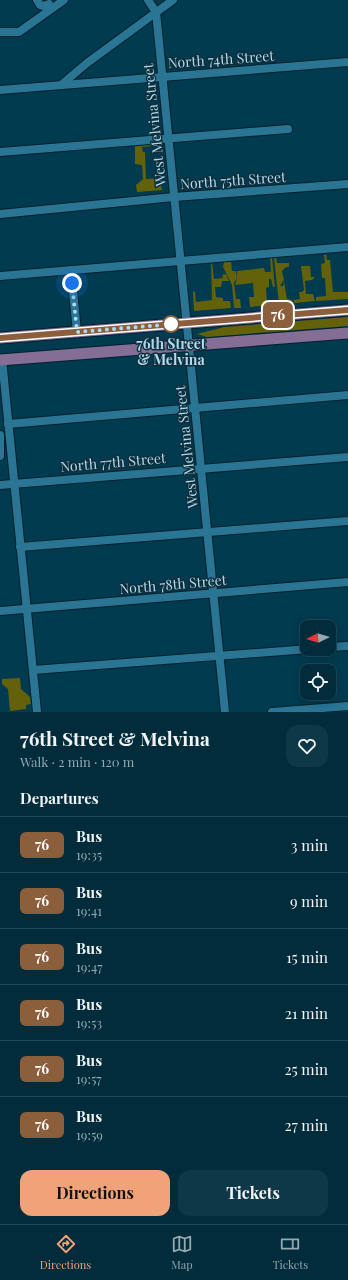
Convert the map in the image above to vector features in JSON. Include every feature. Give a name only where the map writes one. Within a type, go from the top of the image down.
[{"type":"main road","points":[[0,338],[348,310]]},
{"type":"main road","points":[[1,360],[348,333]]},
{"type":"main road","points":[[0,345],[20,337]]},
{"type":"street","points":[[37,0],[40,5],[44,6],[49,4]]},
{"type":"street","points":[[0,32],[19,32],[64,0]]},
{"type":"street","points":[[148,0],[156,12]]},
{"type":"street","points":[[61,86],[88,63],[173,0]]},
{"type":"street","name":"West Melvina Street","points":[[156,12],[225,712]]},
{"type":"street","name":"North 74th Street","points":[[0,90],[348,62]]},
{"type":"street","points":[[0,152],[288,129]]},
{"type":"street","name":"North 75th Street","points":[[0,214],[174,197],[348,184]]},
{"type":"street","points":[[0,276],[348,247]]},
{"type":"street","points":[[71,270],[77,332]]},
{"type":"street","points":[[1,360],[37,712]]},
{"type":"street","points":[[8,424],[348,395]]},
{"type":"street","points":[[0,435],[0,456]]},
{"type":"street","name":"North 77th Street","points":[[0,485],[348,457]]},
{"type":"street","points":[[20,547],[348,521]]},
{"type":"street","name":"North 78th Street","points":[[0,611],[348,582]]},
{"type":"street","points":[[336,647],[348,646]]},
{"type":"street","points":[[33,670],[300,650]]},
{"type":"street","points":[[272,712],[348,706]]},
{"type":"shaded area","points":[[151,144],[151,146],[142,147],[143,152],[145,152],[146,179],[160,178],[162,190],[137,192],[136,185],[143,179],[142,165],[135,164],[135,145]]},
{"type":"shaded area","points":[[326,254],[327,260],[330,260],[333,292],[348,292],[348,299],[316,301],[316,297],[326,296],[325,278],[322,278],[321,264],[325,263],[324,255]]},
{"type":"shaded area","points":[[272,257],[275,287],[273,287],[271,279],[269,279],[269,287],[266,288],[267,302],[271,302],[271,305],[250,307],[249,297],[254,297],[253,283],[235,285],[237,271],[264,268],[265,272],[271,272],[270,258]]},
{"type":"shaded area","points":[[276,257],[277,263],[289,263],[289,267],[286,267],[282,271],[284,280],[280,286],[283,286],[284,281],[287,299],[292,300],[293,303],[279,304],[274,258]]},
{"type":"shaded area","points":[[231,261],[232,271],[236,271],[237,278],[234,283],[236,299],[240,299],[241,308],[234,308],[232,285],[223,267],[224,262]]},
{"type":"shaded area","points":[[212,262],[214,279],[223,278],[222,275],[226,274],[229,281],[222,281],[221,287],[215,287],[216,297],[223,298],[223,301],[230,301],[231,308],[194,311],[193,291],[195,292],[196,302],[212,300]]},
{"type":"shaded area","points":[[301,266],[310,266],[311,277],[315,277],[312,280],[305,281],[306,294],[313,294],[315,301],[294,303],[294,300],[300,299],[299,292],[304,290]]},
{"type":"shaded area","points":[[348,317],[348,326],[207,337],[197,334],[224,327]]},
{"type":"shaded area","points":[[20,678],[21,689],[30,697],[31,704],[26,705],[26,709],[10,711],[8,689],[2,684],[2,679]]},
{"type":"bus line","name":"76","points":[[0,338],[348,310]]},
{"type":"place","name":"76th Street & Melvina","points":[[171,324]]},
{"type":"route","points":[[72,283],[77,332],[174,324],[171,324]]}]
